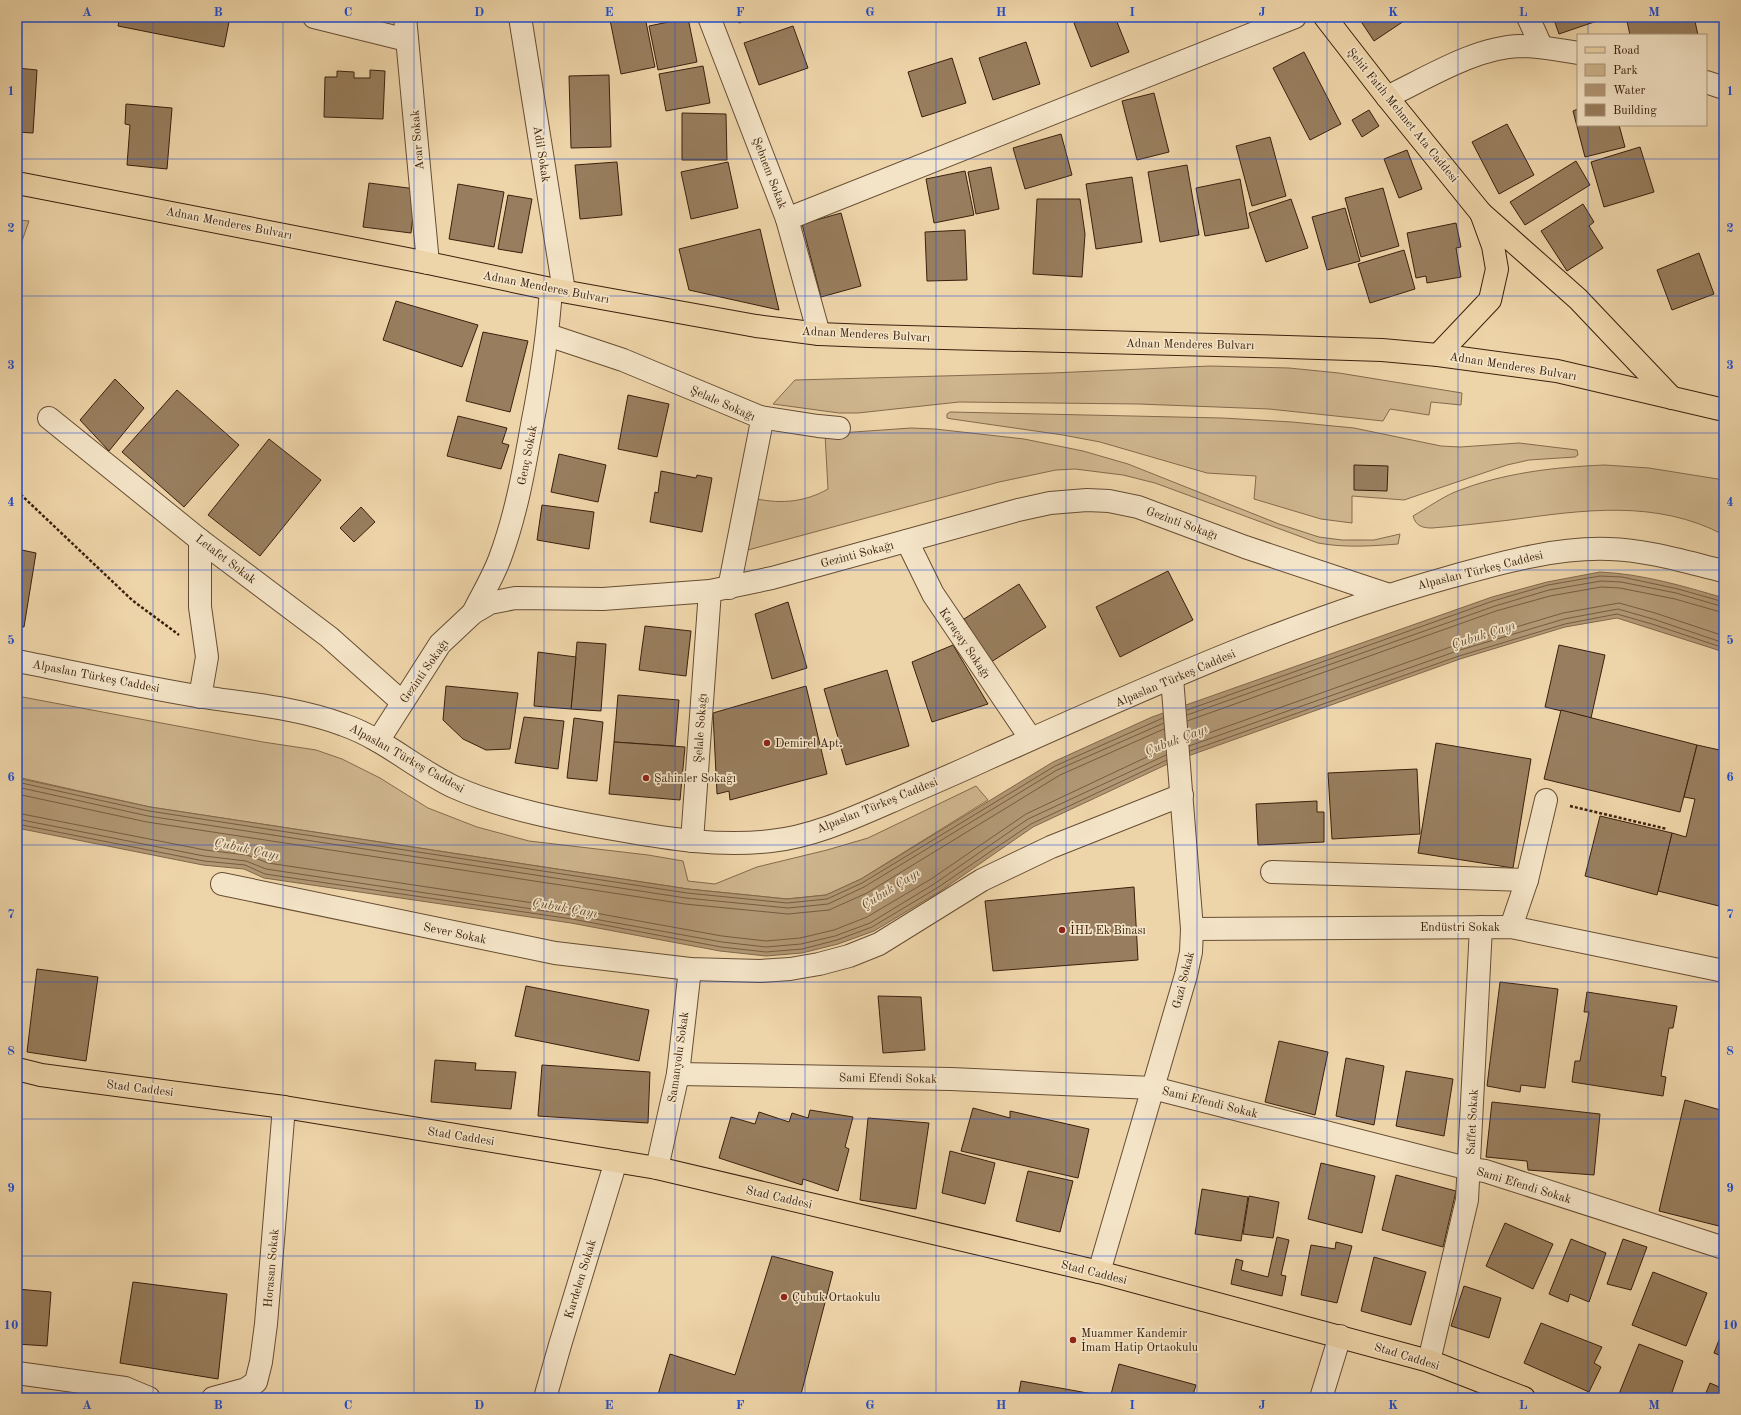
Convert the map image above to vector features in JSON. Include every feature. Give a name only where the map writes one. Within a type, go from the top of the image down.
[{"type":"main road","name":"Şehit Fatih Mehmet Ata Caddesi","points":[[1325,17],[1387,98],[1481,213],[1578,299],[1672,398]]},
{"type":"main road","name":"Adnan Menderes Bulvarı","points":[[17,183],[428,263],[558,290],[756,326],[819,334],[1374,350],[1438,355],[1557,371],[1724,410]]},
{"type":"main road","name":"Şehit Fatih Mehmet Ata Caddesi","points":[[1438,355],[1490,300],[1496,268],[1493,246],[1481,213]]},
{"type":"main road","name":"Stad Caddesi","points":[[17,1069],[41,1075],[284,1107],[657,1168],[1099,1272],[1340,1336],[1429,1362],[1524,1398]]},
{"type":"street","points":[[314,17],[407,40]]},
{"type":"street","name":"Acar Sokak","points":[[405,17],[428,263]]},
{"type":"street","name":"Adil Sokak","points":[[520,17],[558,290]]},
{"type":"street","name":"Şebnem Sokak","points":[[709,17],[787,218],[819,334]]},
{"type":"street","points":[[787,218],[1295,17]]},
{"type":"street","points":[[1528,17],[1541,46]]},
{"type":"street","points":[[1387,98],[1468,59],[1488,52],[1519,46],[1541,46],[1577,53]]},
{"type":"street","points":[[1707,82],[1724,88]]},
{"type":"street","name":"Genç Sokak","points":[[473,613],[500,560],[514,515],[558,290]]},
{"type":"street","name":"Şelale Sokağı","points":[[548,335],[623,360],[760,417],[761,426],[719,589],[692,841]]},
{"type":"street","points":[[760,417],[840,428]]},
{"type":"street","name":"Letafet Sokak","points":[[48,418],[200,540],[329,636],[362,664],[402,702]]},
{"type":"street","name":"Gezinti Sokağı","points":[[378,741],[440,644],[473,613],[490,603],[515,598],[603,599],[719,589],[907,541],[1024,508],[1050,503],[1109,501],[1138,507],[1245,547],[1386,594]]},
{"type":"street","points":[[200,540],[200,607],[207,658],[200,697]]},
{"type":"street","name":"Karaçay Sokağı","points":[[907,541],[933,594],[1031,739]]},
{"type":"street","name":"Alpaslan Türkeş Caddesi","points":[[17,661],[200,697],[251,704],[320,717],[348,726],[378,741],[456,788],[494,801],[578,823],[692,841],[724,844],[751,843],[800,836],[864,814],[1172,678],[1293,629],[1386,594],[1472,570],[1543,554],[1575,550],[1607,548],[1637,551],[1724,571]]},
{"type":"street","name":"Gazi Sokak","points":[[1099,1272],[1186,975],[1191,952],[1192,929],[1172,678]]},
{"type":"street","name":"Sever Sokak","points":[[222,884],[555,953],[690,969],[760,971],[790,969],[819,964],[849,956],[879,944],[982,880],[1051,847],[1182,795]]},
{"type":"street","points":[[1511,927],[1527,880],[1546,800]]},
{"type":"street","points":[[1272,872],[1527,880]]},
{"type":"street","name":"Saffet Sokak","points":[[1429,1362],[1467,1200],[1470,1169],[1481,927]]},
{"type":"street","name":"Endüstri Sokak","points":[[1192,929],[1511,927],[1724,971]]},
{"type":"street","name":"Samanyolu Sokak","points":[[657,1168],[678,1074],[690,969]]},
{"type":"street","name":"Sami Efendi Sokak","points":[[678,1074],[951,1079],[1153,1088],[1470,1169],[1485,1171],[1724,1248]]},
{"type":"street","name":"Horasan Sokak","points":[[213,1398],[246,1389],[256,1382],[261,1362],[266,1324],[284,1107]]},
{"type":"street","name":"Kardelen Sokak","points":[[545,1398],[616,1162]]},
{"type":"street","points":[[1321,1398],[1340,1336]]},
{"type":"street","points":[[17,1373],[125,1388],[149,1398]]},
{"type":"path","points":[[17,491],[132,600],[207,658]]},
{"type":"path","points":[[1546,800],[1667,829]]},
{"type":"green space","points":[[17,220],[29,221],[17,255]]},
{"type":"green space","points":[[1210,366],[1289,368],[1339,373],[1462,393],[1461,405],[1431,402],[1429,415],[1390,409],[1383,421],[1269,409],[1139,404],[959,402],[858,413],[839,413],[773,404],[795,380],[1052,373]]},
{"type":"green space","points":[[950,412],[1222,418],[1292,422],[1354,428],[1441,446],[1460,447],[1519,443],[1577,450],[1578,455],[1575,457],[1529,460],[1507,465],[1404,500],[1352,496],[1352,523],[1321,519],[1254,499],[1256,476],[1207,473],[1100,442],[947,418],[947,414]]},
{"type":"green space","points":[[911,428],[935,429],[1024,439],[1083,451],[1128,464],[1279,524],[1319,537],[1342,540],[1374,540],[1400,534],[1398,544],[1348,546],[1318,543],[1155,483],[1123,475],[1075,469],[1056,470],[999,482],[748,550],[757,499],[766,501],[793,501],[811,497],[828,489],[825,434]]},
{"type":"green space","points":[[1605,465],[1649,468],[1724,480],[1724,535],[1698,524],[1672,516],[1619,510],[1565,513],[1432,528],[1420,526],[1413,516],[1455,492],[1491,480],[1548,469]]},
{"type":"green space","points":[[17,696],[263,742],[316,750],[342,759],[380,778],[428,808],[477,827],[529,841],[648,855],[683,861],[688,881],[715,884],[757,867],[827,850],[868,838],[976,786],[988,800],[861,879],[826,895],[787,899],[688,889],[150,807],[17,777]]},
{"type":"water","name":"Çubuk Çayı","points":[[1600,572],[1647,578],[1724,598],[1724,652],[1617,618],[1565,627],[1460,659],[1174,761],[1033,827],[939,892],[874,931],[838,944],[802,953],[766,956],[720,951],[571,923],[264,878],[244,869],[203,865],[17,828],[17,778],[150,807],[688,889],[787,899],[826,895],[861,879],[1053,762],[1152,717],[1492,597],[1547,582]]},
{"type":"building","points":[[17,17],[20,17],[17,49]]},
{"type":"building","points":[[120,17],[230,17],[224,47],[118,26]]},
{"type":"building","points":[[623,17],[645,17],[655,67],[621,74],[610,20]]},
{"type":"building","points":[[737,17],[756,17],[739,23]]},
{"type":"building","points":[[1089,17],[1115,17],[1129,52],[1091,67],[1074,23]]},
{"type":"building","points":[[1358,17],[1410,17],[1374,41]]},
{"type":"building","points":[[1553,17],[1599,17],[1600,20],[1559,34]]},
{"type":"building","points":[[1626,17],[1694,17],[1698,34],[1630,34]]},
{"type":"building","points":[[688,18],[697,62],[658,70],[649,26]]},
{"type":"building","points":[[793,26],[808,68],[759,85],[744,43]]},
{"type":"building","points":[[1026,42],[1040,84],[993,100],[979,58]]},
{"type":"building","points":[[1304,52],[1341,124],[1310,140],[1273,68]]},
{"type":"building","points":[[952,58],[966,103],[922,117],[908,72]]},
{"type":"building","points":[[703,66],[710,103],[666,111],[659,74]]},
{"type":"building","points":[[17,68],[37,70],[33,133],[17,132]]},
{"type":"building","points":[[370,70],[385,71],[383,119],[324,117],[325,77],[337,77],[337,71],[354,72],[354,78],[370,78]]},
{"type":"building","points":[[609,75],[611,147],[571,148],[569,76]]},
{"type":"building","points":[[1154,93],[1169,152],[1137,160],[1122,101]]},
{"type":"building","points":[[126,104],[172,108],[167,169],[127,165],[130,125],[125,124]]},
{"type":"building","points":[[1577,109],[1577,126],[1619,126],[1625,147],[1585,157],[1573,111]]},
{"type":"building","points":[[1369,110],[1379,126],[1362,137],[1352,120]]},
{"type":"building","points":[[682,113],[726,114],[727,160],[682,160]]},
{"type":"building","points":[[1507,124],[1534,175],[1499,194],[1472,142]]},
{"type":"building","points":[[1061,134],[1072,175],[1025,189],[1013,148]]},
{"type":"building","points":[[1270,137],[1286,196],[1252,206],[1236,146]]},
{"type":"building","points":[[1640,147],[1654,192],[1604,207],[1591,162]]},
{"type":"building","points":[[1407,150],[1422,189],[1399,198],[1384,159]]},
{"type":"building","points":[[1576,161],[1590,185],[1525,225],[1510,202]]},
{"type":"building","points":[[617,162],[622,215],[580,219],[575,165]]},
{"type":"building","points":[[728,162],[738,208],[691,219],[681,172]]},
{"type":"building","points":[[1187,165],[1199,235],[1160,242],[1148,172]]},
{"type":"building","points":[[991,167],[999,209],[976,214],[968,172]]},
{"type":"building","points":[[965,171],[974,215],[934,223],[926,179]]},
{"type":"building","points":[[1132,177],[1142,242],[1096,249],[1086,184]]},
{"type":"building","points":[[1240,179],[1249,228],[1205,236],[1196,188]]},
{"type":"building","points":[[369,183],[416,189],[411,233],[363,227]]},
{"type":"building","points":[[458,184],[504,192],[494,247],[449,239]]},
{"type":"building","points":[[1383,188],[1399,246],[1361,257],[1345,198]]},
{"type":"building","points":[[508,195],[532,199],[522,253],[498,249]]},
{"type":"building","points":[[1037,199],[1080,199],[1085,234],[1082,277],[1033,274]]},
{"type":"building","points":[[1291,199],[1308,248],[1266,262],[1249,213]]},
{"type":"building","points":[[1583,204],[1594,222],[1589,226],[1603,248],[1567,271],[1541,231]]},
{"type":"building","points":[[1345,208],[1360,261],[1327,270],[1312,217]]},
{"type":"building","points":[[841,213],[861,286],[821,297],[802,224]]},
{"type":"building","points":[[1456,223],[1461,247],[1456,248],[1461,277],[1427,283],[1426,276],[1416,278],[1407,233]]},
{"type":"building","points":[[760,229],[779,310],[689,290],[679,249]]},
{"type":"building","points":[[965,230],[967,280],[927,281],[925,232]]},
{"type":"building","points":[[1404,250],[1415,289],[1370,303],[1358,264]]},
{"type":"building","points":[[1699,253],[1714,294],[1672,310],[1657,270]]},
{"type":"building","points":[[396,301],[478,325],[462,367],[383,340]]},
{"type":"building","points":[[483,332],[528,341],[510,412],[466,401]]},
{"type":"building","points":[[115,379],[144,408],[109,451],[80,420]]},
{"type":"building","points":[[177,390],[239,445],[184,507],[122,452]]},
{"type":"building","points":[[628,395],[669,404],[657,457],[618,449]]},
{"type":"building","points":[[458,416],[507,428],[502,443],[509,445],[501,469],[447,456]]},
{"type":"building","points":[[269,439],[321,480],[260,556],[208,515]]},
{"type":"building","points":[[559,454],[606,465],[598,502],[551,492]]},
{"type":"building","points":[[1354,465],[1388,466],[1387,491],[1354,490]]},
{"type":"building","points":[[661,471],[696,478],[697,475],[712,478],[702,532],[650,522],[655,492],[658,493]]},
{"type":"building","points":[[542,505],[594,512],[589,549],[537,540]]},
{"type":"building","points":[[361,507],[375,522],[354,542],[340,528]]},
{"type":"building","points":[[17,549],[36,553],[24,627],[17,626]]},
{"type":"building","points":[[1168,571],[1193,620],[1120,657],[1096,607]]},
{"type":"building","points":[[1019,584],[1046,627],[991,662],[964,619]]},
{"type":"building","points":[[788,602],[807,668],[772,679],[755,614]]},
{"type":"building","points":[[645,626],[691,631],[686,676],[639,670]]},
{"type":"building","points":[[577,642],[606,644],[601,711],[571,709]]},
{"type":"building","points":[[953,645],[988,704],[932,722],[912,662]]},
{"type":"building","points":[[1559,645],[1605,655],[1591,718],[1545,707]]},
{"type":"building","points":[[538,652],[576,657],[571,709],[534,706]]},
{"type":"building","points":[[887,670],[909,746],[846,765],[824,689]]},
{"type":"building","points":[[446,686],[518,693],[510,749],[486,750],[463,739],[443,720]]},
{"type":"building","name":"Demirel Apt.","points":[[806,686],[827,774],[730,800],[729,791],[717,794],[713,713]]},
{"type":"building","points":[[618,695],[679,700],[675,746],[614,742]]},
{"type":"building","points":[[1561,710],[1697,745],[1680,812],[1544,779]]},
{"type":"building","points":[[524,717],[564,721],[558,769],[515,763]]},
{"type":"building","points":[[574,718],[603,722],[597,781],[567,778]]},
{"type":"building","name":"Şahinler Sokağı","points":[[614,742],[685,747],[680,800],[609,794]]},
{"type":"building","points":[[1436,743],[1531,759],[1513,868],[1418,853]]},
{"type":"building","points":[[1697,745],[1724,751],[1724,886],[1719,906],[1658,891],[1672,833],[1686,837],[1695,799],[1684,797]]},
{"type":"building","points":[[1417,769],[1420,834],[1332,839],[1328,773]]},
{"type":"building","points":[[1317,801],[1317,812],[1324,812],[1324,842],[1258,845],[1256,804]]},
{"type":"building","points":[[1600,816],[1672,833],[1657,895],[1585,876]]},
{"type":"building","name":"İHL Ek Binası","points":[[1134,887],[1138,960],[993,971],[985,901]]},
{"type":"building","points":[[37,969],[98,977],[86,1061],[27,1052]]},
{"type":"building","points":[[1500,982],[1558,989],[1545,1088],[1521,1085],[1520,1092],[1487,1086]]},
{"type":"building","points":[[526,986],[649,1010],[639,1061],[515,1036]]},
{"type":"building","points":[[1587,992],[1677,1006],[1673,1028],[1669,1028],[1661,1076],[1666,1077],[1663,1096],[1572,1082],[1575,1061],[1580,1061],[1589,1012],[1584,1012]]},
{"type":"building","points":[[878,996],[921,997],[925,1050],[883,1053]]},
{"type":"building","points":[[1279,1041],[1328,1052],[1315,1115],[1265,1102]]},
{"type":"building","points":[[1346,1058],[1384,1066],[1374,1125],[1336,1116]]},
{"type":"building","points":[[435,1060],[476,1063],[475,1070],[516,1072],[511,1109],[431,1102]]},
{"type":"building","points":[[542,1065],[650,1072],[648,1123],[538,1116]]},
{"type":"building","points":[[1406,1071],[1453,1079],[1444,1136],[1396,1126]]},
{"type":"building","points":[[1685,1100],[1724,1111],[1724,1206],[1719,1226],[1659,1211]]},
{"type":"building","points":[[1492,1102],[1600,1114],[1594,1175],[1528,1170],[1527,1161],[1486,1157]]},
{"type":"building","points":[[973,1108],[1010,1118],[1010,1111],[1089,1129],[1078,1178],[961,1151]]},
{"type":"building","points":[[810,1110],[853,1117],[845,1147],[849,1149],[838,1191],[803,1179],[802,1185],[719,1158],[731,1117],[755,1124],[759,1112],[789,1122],[792,1113],[808,1118]]},
{"type":"building","points":[[868,1118],[929,1123],[916,1209],[860,1200]]},
{"type":"building","points":[[950,1151],[995,1163],[985,1204],[942,1193]]},
{"type":"building","points":[[1321,1163],[1375,1176],[1362,1233],[1308,1219]]},
{"type":"building","points":[[1028,1171],[1073,1181],[1060,1232],[1016,1221]]},
{"type":"building","points":[[1396,1175],[1456,1191],[1443,1247],[1382,1230]]},
{"type":"building","points":[[1202,1189],[1248,1197],[1241,1241],[1195,1234]]},
{"type":"building","points":[[1249,1196],[1279,1202],[1273,1238],[1243,1234]]},
{"type":"building","points":[[1505,1223],[1553,1244],[1533,1289],[1486,1266]]},
{"type":"building","points":[[1277,1237],[1289,1240],[1281,1275],[1286,1276],[1282,1296],[1231,1284],[1236,1259],[1243,1261],[1241,1270],[1268,1277]]},
{"type":"building","points":[[1571,1239],[1606,1253],[1589,1302],[1570,1294],[1568,1302],[1549,1294]]},
{"type":"building","points":[[1623,1239],[1647,1247],[1631,1290],[1607,1284]]},
{"type":"building","points":[[1336,1242],[1352,1246],[1337,1303],[1301,1295],[1311,1245],[1335,1249]]},
{"type":"building","points":[[772,1256],[833,1272],[800,1398],[657,1398],[670,1354],[735,1375]]},
{"type":"building","points":[[1374,1257],[1426,1272],[1411,1325],[1361,1311]]},
{"type":"building","points":[[1653,1272],[1707,1293],[1686,1346],[1632,1325]]},
{"type":"building","points":[[133,1282],[227,1294],[218,1379],[120,1363]]},
{"type":"building","points":[[1464,1286],[1501,1298],[1489,1338],[1451,1326]]},
{"type":"building","points":[[17,1289],[51,1292],[47,1346],[17,1344]]},
{"type":"building","points":[[1541,1323],[1602,1347],[1594,1363],[1601,1367],[1589,1392],[1524,1363]]},
{"type":"building","points":[[1724,1327],[1724,1357],[1714,1353]]},
{"type":"building","points":[[1639,1344],[1683,1361],[1670,1398],[1629,1398],[1619,1394]]},
{"type":"building","points":[[1119,1364],[1196,1385],[1192,1398],[1110,1398]]},
{"type":"building","points":[[1021,1381],[1093,1394],[1092,1398],[1018,1398]]},
{"type":"building","points":[[1710,1383],[1724,1389],[1724,1398],[1704,1398]]},
{"type":"place","name":"Demirel Apt.","points":[[767,743]]},
{"type":"place","name":"Şahinler Sokağı","points":[[646,778]]},
{"type":"place","name":"İHL Ek Binası","points":[[1062,930]]},
{"type":"place","name":"Çubuk Ortaokulu","points":[[784,1297]]},
{"type":"place","name":"Muammer Kandemir İmam Hatip Ortaokulu","points":[[1073,1340]]}]
